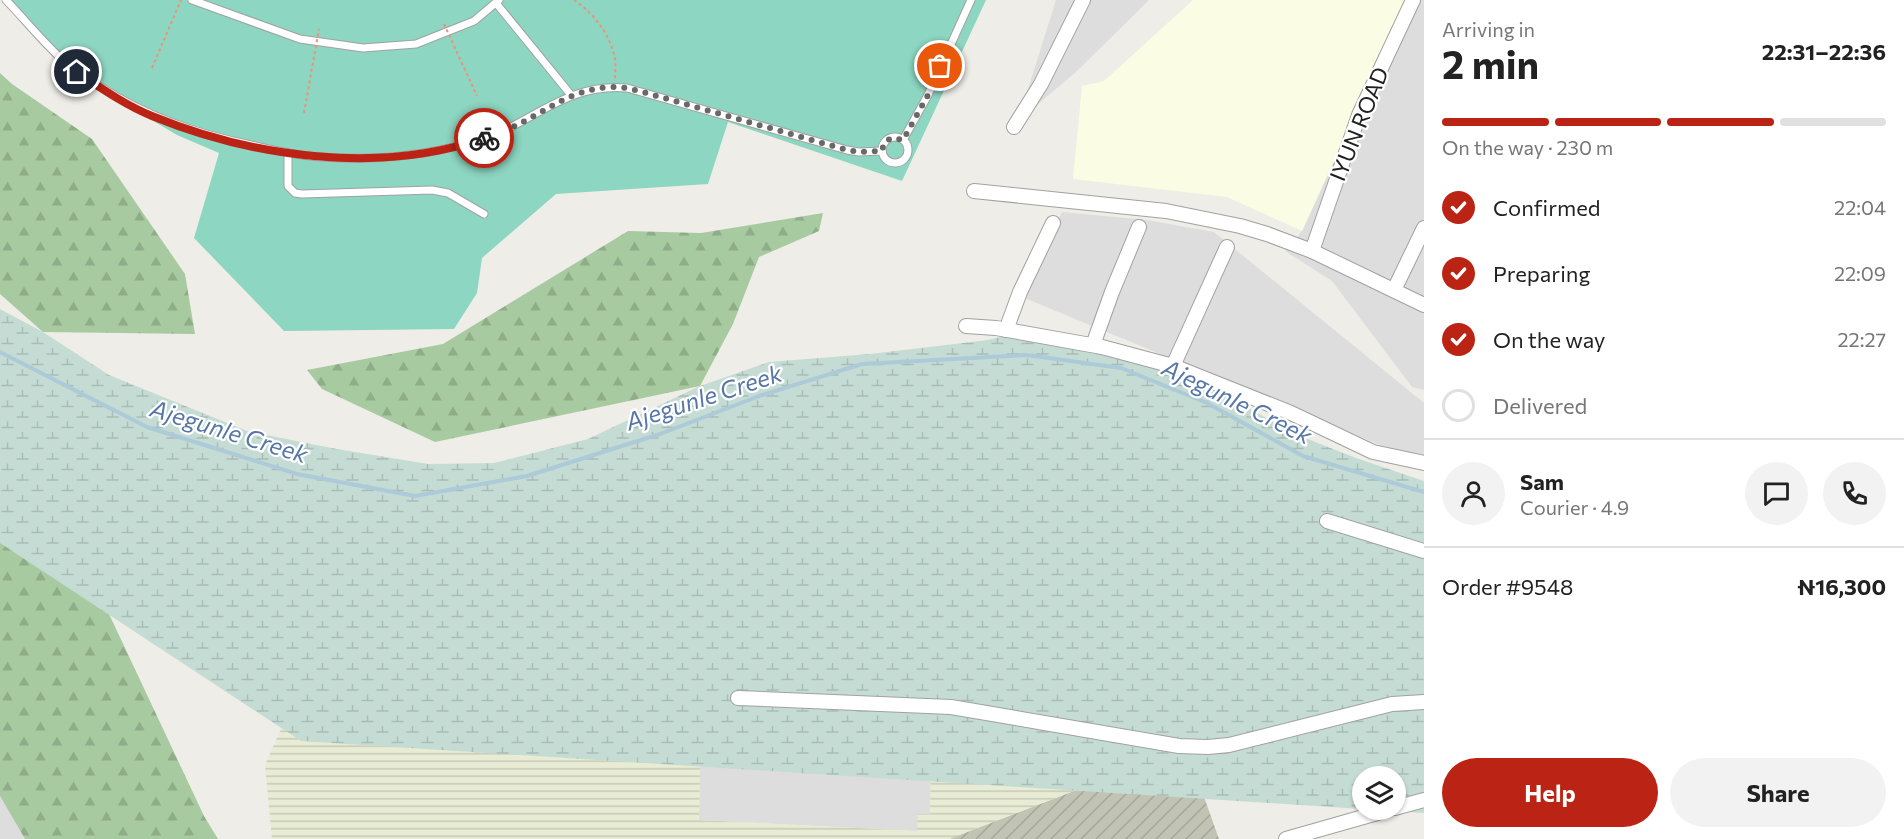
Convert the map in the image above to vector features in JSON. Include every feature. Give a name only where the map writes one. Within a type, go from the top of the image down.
[{"type":"street","points":[[1014,127],[1041,84],[1083,0]]},
{"type":"street","name":"IYUN ROAD","points":[[1312,251],[1359,115],[1413,0]]},
{"type":"street","points":[[974,191],[1167,211],[1267,234],[1312,251],[1424,305]]},
{"type":"street","points":[[1006,330],[1020,292],[1053,223]]},
{"type":"street","points":[[1093,345],[1139,227]]},
{"type":"street","points":[[1394,290],[1424,228]]},
{"type":"street","points":[[1173,366],[1227,247]]},
{"type":"street","points":[[966,326],[1006,330],[1093,345],[1173,366],[1291,413],[1373,452],[1424,463]]},
{"type":"street","points":[[1327,521],[1424,551]]},
{"type":"street","points":[[738,698],[951,707],[1179,746],[1208,747],[1229,745],[1392,704],[1424,702]]},
{"type":"street","points":[[1406,805],[1424,800]]},
{"type":"street","points":[[1286,839],[1353,820]]},
{"type":"lane","points":[[6,0],[77,72],[113,95],[150,115],[202,134],[288,153],[323,158],[370,158],[450,148],[507,129],[572,95],[591,89],[615,87],[627,88],[847,150],[882,151]]},
{"type":"lane","points":[[192,0],[300,39],[363,48],[416,44],[474,21],[498,1],[572,95]]},
{"type":"lane","points":[[903,140],[928,95],[971,0]]},
{"type":"lane","points":[[891,138],[903,140],[908,151],[903,161],[891,163],[882,151],[884,143],[891,138]]},
{"type":"lane","points":[[288,153],[288,186],[294,193],[432,190],[448,193],[484,214]]},
{"type":"path","points":[[152,68],[181,0]]},
{"type":"path","points":[[574,0],[583,6],[609,39],[615,60],[615,87]]},
{"type":"path","points":[[444,24],[477,96]]},
{"type":"path","points":[[304,112],[319,29]]},
{"type":"shaded area","points":[[1056,0],[1149,0],[1076,72],[1018,121]]},
{"type":"shaded area","points":[[1193,0],[1408,0],[1302,231],[1227,197],[1073,179],[1082,86],[1104,81]]},
{"type":"shaded area","points":[[1408,0],[1424,0],[1424,390],[1412,387],[1332,281],[1285,251],[1302,231]]},
{"type":"shaded area","points":[[1062,212],[1147,220],[1214,232],[1424,403],[1424,463],[1022,297]]},
{"type":"shaded area","points":[[815,432],[901,458],[1048,482],[1082,521],[1210,552],[1192,642],[1175,708],[1191,746],[949,839],[272,839],[265,765],[311,661],[354,610],[460,560],[524,546],[531,492],[598,455],[615,489],[731,446]],"holes":[[[720,594],[976,604],[971,696],[933,693],[930,814],[918,814],[917,831],[699,820],[704,601]]]},
{"type":"shaded area","points":[[703,602],[933,693],[930,815],[917,831],[699,820]]},
{"type":"shaded area","points":[[1191,746],[1198,780],[1219,839],[949,839]]},
{"type":"shaded area","points":[[0,796],[25,839],[0,839]]},
{"type":"green space","points":[[4,0],[986,0],[902,181],[728,122],[708,184],[556,194],[482,258],[477,293],[454,329],[284,331],[194,238],[219,153],[177,135],[118,100],[66,65]]},
{"type":"green space","points":[[0,73],[12,84],[92,139],[185,274],[195,334],[43,332],[0,294]]},
{"type":"green space","points":[[823,213],[819,231],[759,257],[733,324],[700,386],[435,442],[322,389],[307,370],[443,344],[628,231],[701,233]]},
{"type":"green space","points":[[0,309],[43,332],[109,375],[247,431],[428,464],[494,463],[588,439],[700,386],[769,362],[870,354],[988,340],[1007,335],[1161,366],[1211,388],[1300,436],[1424,481],[1424,813],[1406,812],[1406,766],[1352,766],[1352,808],[301,741],[0,543]]},
{"type":"green space","points":[[0,397],[102,599],[204,816],[218,839],[25,839],[0,796]]},
{"type":"waterway","name":"Ajegunle Creek","points":[[0,352],[147,427],[297,474],[415,496],[527,476],[660,434],[762,395],[862,364],[1027,355],[1121,368],[1207,403],[1303,456],[1424,492]]},
{"type":"way so far","points":[[484,138],[507,129],[572,95],[591,89],[615,87],[650,94],[847,150],[882,151],[887,140],[895,137],[903,140],[928,95],[940,66]]},
{"type":"route","points":[[77,72],[150,115],[202,134],[288,153],[323,158],[370,158],[450,148],[484,138]]}]
